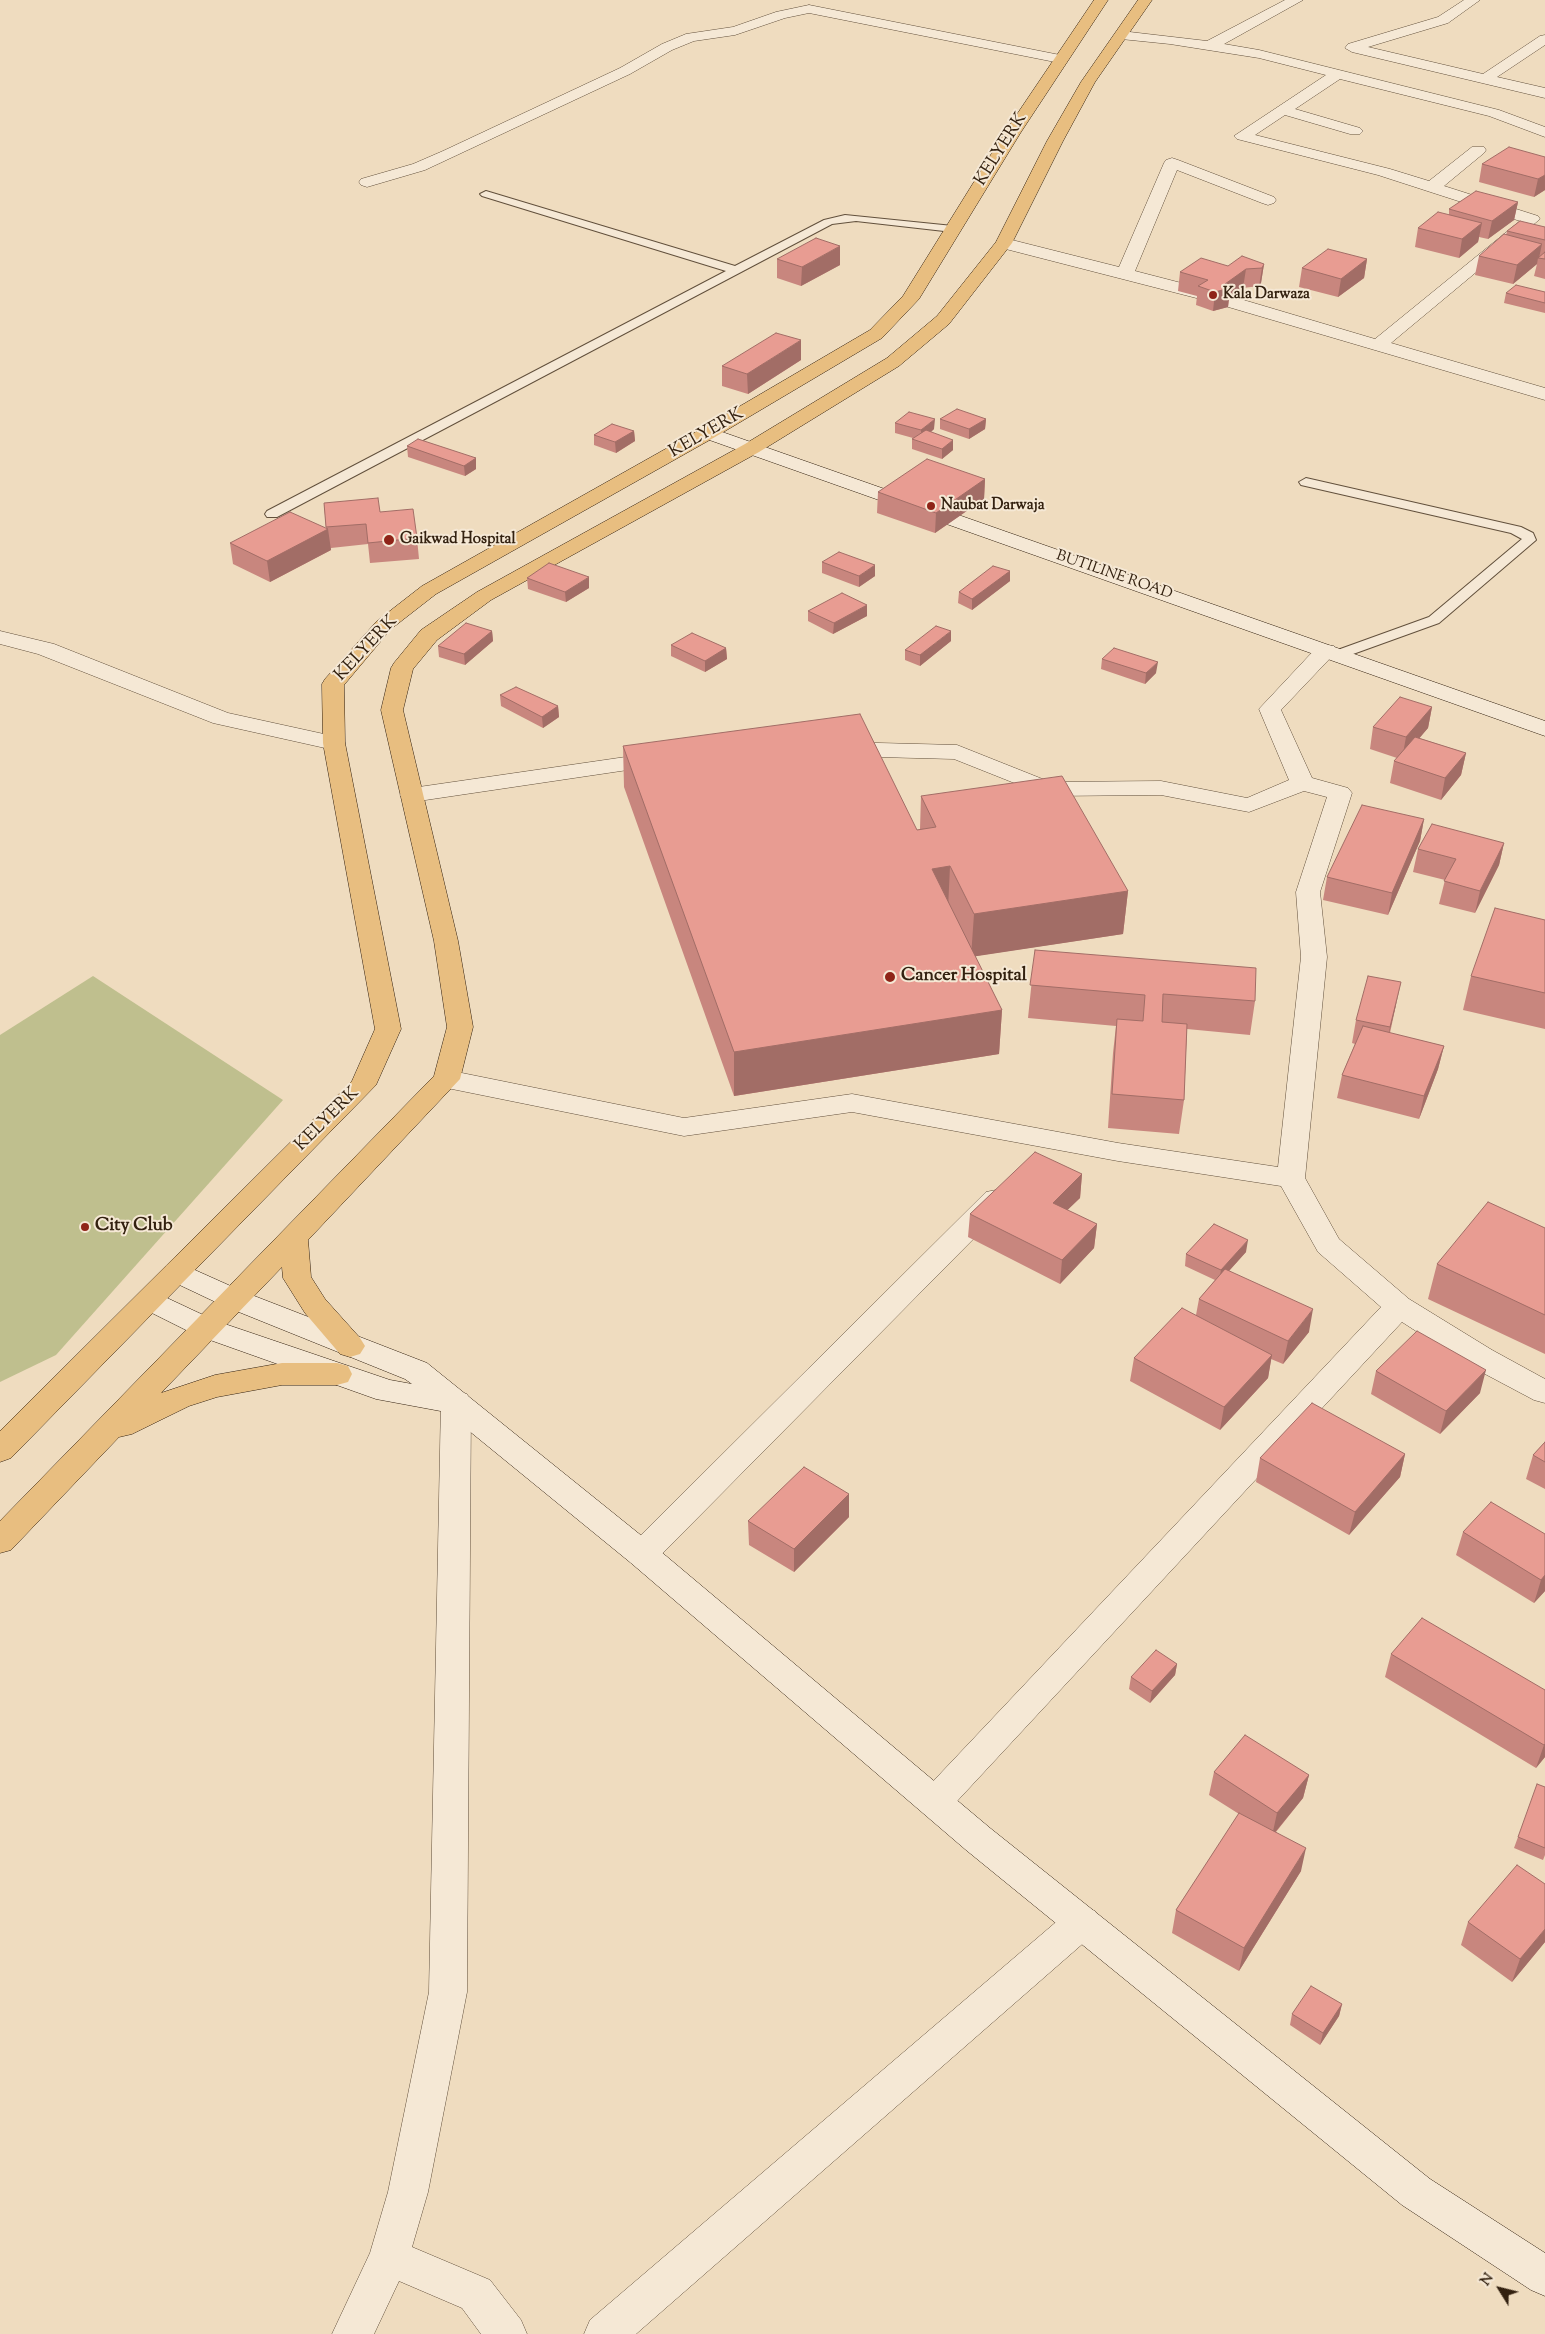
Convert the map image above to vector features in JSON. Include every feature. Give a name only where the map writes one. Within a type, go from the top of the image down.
[{"type":"main road","name":"KELYERK","points":[[0,1450],[363,1085],[388,1029],[334,743],[333,684],[384,625],[429,590],[708,433],[876,334],[910,299],[1060,59],[1101,0]]},
{"type":"main road","points":[[0,1541],[447,1079],[460,1027],[446,941],[392,710],[402,668],[429,635],[484,596],[752,448],[893,362],[943,320],[1004,243],[1055,140],[1088,82],[1145,0]]},
{"type":"main road","points":[[294,1238],[297,1278],[315,1306],[350,1346]]},
{"type":"main road","points":[[102,1435],[178,1398],[215,1386],[282,1374],[338,1374]]},
{"type":"street","points":[[1210,46],[1296,0]]},
{"type":"street","points":[[1308,66],[1352,48],[1443,20],[1474,0]]},
{"type":"street","points":[[367,182],[419,167],[449,154],[625,71],[667,47],[691,36],[735,31],[809,9],[1060,59]]},
{"type":"street","points":[[1121,35],[1259,54],[1494,113],[1545,132]]},
{"type":"street","points":[[1485,79],[1545,39]]},
{"type":"street","points":[[1352,48],[1545,93]]},
{"type":"street","points":[[1338,74],[1242,136],[1384,172],[1532,219],[1378,345]]},
{"type":"street","points":[[1283,110],[1355,131]]},
{"type":"street","points":[[1432,187],[1478,150]]},
{"type":"street","points":[[1125,274],[1172,163],[1268,200]]},
{"type":"street","points":[[1004,243],[1214,297],[1545,394]]},
{"type":"street","name":"BUTILINE ROAD","points":[[708,433],[1545,729]]},
{"type":"street","points":[[0,637],[46,649],[221,718],[334,743]]},
{"type":"street","points":[[1302,783],[1270,709],[1331,653]]},
{"type":"street","points":[[822,748],[957,752],[1047,789],[1161,788],[1249,805],[1302,783],[1340,793],[1308,892],[1314,957],[1290,1178],[1328,1245],[1399,1306],[1482,1358],[1545,1392]]},
{"type":"street","points":[[412,794],[676,756]]},
{"type":"street","points":[[447,1079],[684,1127],[852,1103],[1118,1152],[1290,1178]]},
{"type":"street","points":[[1033,1162],[1054,1140]]},
{"type":"street","points":[[642,1554],[1012,1183]]},
{"type":"street","points":[[177,1272],[234,1300],[416,1371],[642,1554],[935,1802],[1416,2192],[1545,2276]]},
{"type":"street","points":[[150,1300],[206,1328],[387,1391],[456,1402]]},
{"type":"street","points":[[935,1802],[1399,1306]]},
{"type":"street","points":[[353,2334],[389,2257],[408,2192],[448,1992],[456,1402]]},
{"type":"street","points":[[605,2334],[1082,1922]]},
{"type":"street","points":[[389,2257],[476,2294],[506,2334]]},
{"type":"lane","points":[[486,194],[735,270]]},
{"type":"lane","points":[[272,514],[735,270],[837,219],[856,218],[953,229]]},
{"type":"lane","points":[[1306,482],[1516,530],[1528,536],[1528,540],[1434,620],[1331,653]]},
{"type":"green space","name":"City Club","points":[[93,976],[283,1100],[56,1355],[0,1382],[0,1035]]},
{"type":"building","points":[[1509,147],[1545,157],[1545,175],[1538,179],[1482,164]]},
{"type":"building","points":[[1476,191],[1518,202],[1492,221],[1449,209]]},
{"type":"building","points":[[1438,212],[1482,223],[1462,239],[1418,228]]},
{"type":"building","points":[[1520,221],[1545,227],[1545,240],[1507,231]]},
{"type":"building","points":[[1504,234],[1542,244],[1517,265],[1479,256]]},
{"type":"building","points":[[816,238],[840,246],[802,267],[777,259]]},
{"type":"building","points":[[1328,249],[1367,259],[1341,279],[1302,268]]},
{"type":"building","points":[[1545,252],[1545,259],[1538,258]]},
{"type":"building","points":[[1242,256],[1264,264],[1262,268],[1246,269],[1225,284],[1230,288],[1215,292],[1198,286],[1208,280],[1180,272],[1201,258],[1228,266]]},
{"type":"building","points":[[1516,285],[1545,292],[1545,303],[1506,293]]},
{"type":"building","points":[[776,333],[801,340],[747,374],[722,366]]},
{"type":"building","points":[[957,409],[986,419],[969,429],[940,419]]},
{"type":"building","points":[[909,412],[935,419],[921,430],[895,423]]},
{"type":"building","points":[[612,424],[634,431],[615,442],[594,435]]},
{"type":"building","points":[[926,430],[953,440],[942,449],[912,439]]},
{"type":"building","points":[[418,439],[476,458],[464,466],[407,446]]},
{"type":"building","points":[[927,459],[985,479],[936,513],[878,492]]},
{"type":"building","points":[[378,498],[380,512],[413,509],[417,538],[368,543],[366,524],[326,527],[324,503]]},
{"type":"building","points":[[290,512],[328,529],[267,561],[230,543]]},
{"type":"building","points":[[839,552],[875,565],[859,576],[822,562]]},
{"type":"building","points":[[549,563],[589,577],[565,592],[527,578]]},
{"type":"building","points":[[993,566],[1010,571],[972,599],[959,592]]},
{"type":"building","points":[[842,593],[867,605],[834,623],[808,611]]},
{"type":"building","points":[[466,623],[492,631],[464,654],[438,646]]},
{"type":"building","points":[[936,626],[951,631],[920,655],[905,650]]},
{"type":"building","points":[[692,633],[726,648],[705,661],[671,645]]},
{"type":"building","points":[[1114,648],[1158,662],[1146,673],[1102,659]]},
{"type":"building","points":[[516,687],[558,706],[542,717],[500,695]]},
{"type":"building","points":[[1400,697],[1432,707],[1406,737],[1373,727]]},
{"type":"building","name":"Cancer Hospital","points":[[860,714],[917,830],[936,827],[921,796],[1062,776],[1128,891],[974,914],[950,866],[932,869],[1002,1010],[734,1052],[623,746]]},
{"type":"building","points":[[1415,737],[1466,753],[1445,778],[1394,761]]},
{"type":"building","points":[[1362,805],[1424,819],[1392,893],[1327,877]]},
{"type":"building","points":[[1432,824],[1504,843],[1480,891],[1444,881],[1456,859],[1418,849]]},
{"type":"building","points":[[1495,908],[1545,920],[1545,993],[1471,976]]},
{"type":"building","points":[[1035,950],[1256,968],[1255,1001],[1163,994],[1162,1022],[1187,1024],[1184,1100],[1112,1094],[1117,1019],[1143,1021],[1145,995],[1030,985]]},
{"type":"building","points":[[1368,976],[1401,982],[1390,1027],[1356,1020]]},
{"type":"building","points":[[1363,1026],[1444,1046],[1424,1096],[1342,1075]]},
{"type":"building","points":[[1035,1152],[1082,1174],[1053,1203],[1097,1224],[1062,1260],[970,1214]]},
{"type":"building","points":[[1488,1202],[1545,1228],[1545,1315],[1437,1264]]},
{"type":"building","points":[[1214,1224],[1248,1240],[1221,1270],[1186,1254]]},
{"type":"building","points":[[1225,1269],[1313,1309],[1288,1341],[1199,1299]]},
{"type":"building","points":[[1182,1308],[1272,1355],[1224,1407],[1134,1358]]},
{"type":"building","points":[[1417,1331],[1486,1370],[1446,1411],[1376,1371]]},
{"type":"building","points":[[1312,1403],[1405,1454],[1355,1512],[1260,1458]]},
{"type":"building","points":[[1545,1442],[1545,1462],[1533,1455]]},
{"type":"building","points":[[804,1467],[849,1494],[794,1549],[748,1521]]},
{"type":"building","points":[[1491,1502],[1545,1534],[1545,1575],[1541,1580],[1463,1532]]},
{"type":"building","points":[[1422,1618],[1545,1690],[1544,1745],[1391,1654]]},
{"type":"building","points":[[1156,1650],[1177,1664],[1152,1691],[1131,1677]]},
{"type":"building","points":[[1245,1735],[1309,1775],[1277,1813],[1214,1772]]},
{"type":"building","points":[[1537,1784],[1545,1787],[1545,1848],[1518,1837]]},
{"type":"building","points":[[1239,1813],[1306,1848],[1244,1948],[1176,1910]]},
{"type":"building","points":[[1517,1865],[1545,1884],[1545,1929],[1520,1959],[1468,1922]]},
{"type":"building","points":[[1311,1986],[1342,2004],[1323,2033],[1292,2014]]},
{"type":"place","name":"Kala Darwaza","points":[[1213,295]]},
{"type":"place","name":"Naubat Darwaja","points":[[931,506]]},
{"type":"place","name":"Gaikwad Hospital","points":[[389,540]]},
{"type":"place","name":"Cancer Hospital","points":[[890,977]]},
{"type":"place","name":"City Club","points":[[85,1227]]}]
